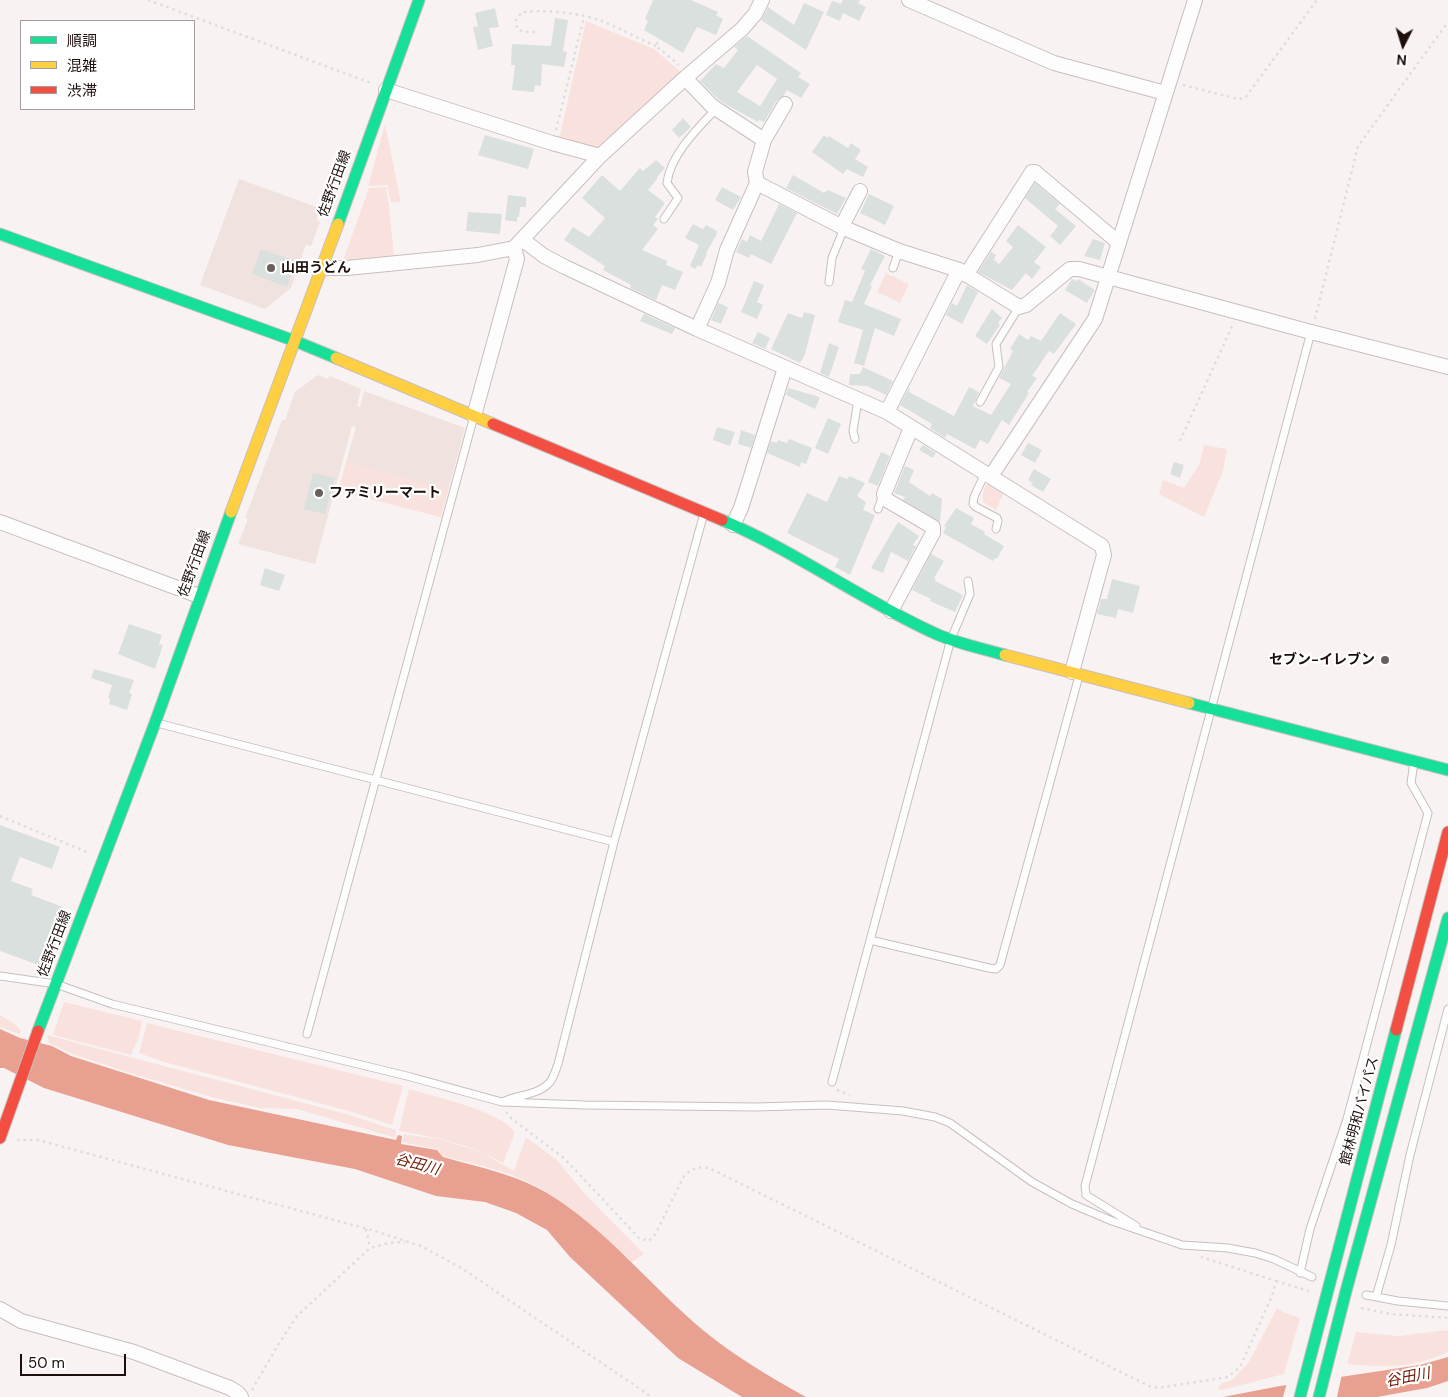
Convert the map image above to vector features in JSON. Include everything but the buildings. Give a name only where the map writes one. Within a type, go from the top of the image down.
[{"type":"main road","name":"佐野行田線","points":[[1,1136],[54,988],[155,723],[419,0]]},
{"type":"main road","points":[[0,234],[294,341],[733,525],[779,548],[933,633],[1211,709],[1448,770]]},
{"type":"main road","name":"館林明和バイパス","points":[[1300,1397],[1448,832]]},
{"type":"main road","points":[[1319,1397],[1448,918]]},
{"type":"street","points":[[320,268],[347,268],[478,255],[519,244],[600,156],[742,29],[755,14],[762,0]]},
{"type":"street","points":[[909,0],[1054,64],[1167,87]]},
{"type":"street","points":[[988,474],[1095,319],[1195,0]]},
{"type":"street","points":[[688,76],[716,109],[764,140]]},
{"type":"street","points":[[386,89],[552,143],[600,156]]},
{"type":"street","points":[[697,329],[718,283],[727,250],[757,183],[755,172],[764,140],[785,104]]},
{"type":"street","points":[[887,412],[962,272],[1032,172],[1035,172],[1119,243]]},
{"type":"street","points":[[757,183],[843,227],[899,251],[962,272],[1019,307],[1026,305],[1070,269],[1079,268],[1311,332],[1448,367]]},
{"type":"street","points":[[843,227],[860,191]]},
{"type":"street","points":[[519,244],[697,329],[887,412],[1102,546],[1104,555],[1076,673]]},
{"type":"street","points":[[474,416],[517,259],[519,244]]},
{"type":"street","points":[[733,525],[741,508],[785,368]]},
{"type":"street","points":[[891,611],[933,533],[933,527],[886,499],[884,494],[911,428]]},
{"type":"street","points":[[0,522],[200,596]]},
{"type":"street","points":[[0,1309],[21,1321],[134,1352],[230,1388],[238,1393],[246,1394]]},
{"type":"lane","points":[[664,219],[678,198],[667,183],[668,172],[691,135],[716,109]]},
{"type":"lane","points":[[829,282],[832,258],[843,227]]},
{"type":"lane","points":[[893,268],[899,251]]},
{"type":"lane","points":[[980,402],[999,367],[996,344],[1019,307]]},
{"type":"lane","points":[[1145,1232],[1086,1195],[1085,1186],[1311,332]]},
{"type":"lane","points":[[855,438],[853,431],[858,400]]},
{"type":"lane","points":[[307,1034],[474,416]]},
{"type":"lane","points":[[988,474],[974,497],[974,504],[976,508],[997,518],[996,529]]},
{"type":"lane","points":[[878,509],[884,494]]},
{"type":"lane","points":[[502,1102],[536,1093],[550,1082],[558,1064],[614,842],[704,513]]},
{"type":"lane","points":[[832,1082],[951,639],[970,594],[968,582]]},
{"type":"lane","points":[[870,940],[989,968],[996,969],[1000,965],[1076,673]]},
{"type":"lane","points":[[155,723],[377,779],[614,842]]},
{"type":"lane","points":[[1300,1273],[1310,1229],[1348,1119],[1428,813],[1411,782],[1414,762]]},
{"type":"lane","points":[[0,976],[411,1077],[502,1102],[623,1106],[756,1107],[827,1104],[919,1114],[950,1123],[1032,1182],[1072,1204],[1112,1221],[1182,1246],[1228,1248],[1255,1253],[1274,1259],[1300,1273],[1312,1277]]},
{"type":"lane","points":[[1376,1297],[1391,1245],[1410,1155],[1448,1009]]},
{"type":"lane","points":[[1366,1295],[1398,1301],[1448,1306]]},
{"type":"path","points":[[148,0],[386,89]]},
{"type":"path","points":[[656,46],[675,0]]},
{"type":"path","points":[[1167,87],[1238,99],[1245,98],[1317,0]]},
{"type":"path","points":[[535,32],[523,32],[517,28],[516,20],[522,12],[542,10],[575,14],[599,20],[656,46],[688,76]]},
{"type":"path","points":[[552,143],[584,17]]},
{"type":"path","points":[[1311,332],[1358,146],[1448,22]]},
{"type":"path","points":[[1180,441],[1238,312]]},
{"type":"path","points":[[0,816],[103,858]]},
{"type":"path","points":[[502,1102],[503,1108],[512,1119],[566,1158],[638,1238],[649,1241],[655,1235],[684,1176],[689,1171],[696,1168],[709,1168],[1149,1386],[1158,1388],[1228,1377],[1240,1367],[1272,1296],[1276,1281]]},
{"type":"path","points":[[1,1136],[17,1140],[38,1140],[366,1229],[421,1246],[464,1269],[652,1397]]},
{"type":"path","points":[[366,1229],[370,1248]]},
{"type":"path","points":[[246,1394],[297,1316],[370,1248],[389,1243],[408,1242]]},
{"type":"path","points":[[1182,1246],[1194,1255],[1316,1292]]},
{"type":"path","points":[[1354,1306],[1390,1314],[1448,1318]]},
{"type":"shaded area","points":[[586,21],[654,49],[683,74],[599,151],[559,139]]},
{"type":"shaded area","points":[[385,124],[401,202],[391,202],[387,185],[368,186]]},
{"type":"shaded area","points":[[239,179],[320,208],[316,220],[320,222],[311,246],[306,244],[291,288],[265,309],[200,285]]},
{"type":"shaded area","points":[[386,187],[394,258],[342,263],[369,188]]},
{"type":"shaded area","points":[[886,273],[909,284],[900,303],[877,292]]},
{"type":"shaded area","points":[[318,375],[328,379],[330,376],[361,389],[357,406],[360,407],[364,391],[465,428],[441,517],[338,491],[356,427],[352,426],[315,564],[238,544],[248,519],[245,518],[282,420],[285,420],[295,392]]},
{"type":"shaded area","points":[[1204,445],[1227,449],[1223,471],[1204,517],[1159,494],[1163,480],[1184,488],[1199,465]]},
{"type":"shaded area","points":[[346,462],[448,489],[441,517],[338,491]]},
{"type":"shaded area","points":[[988,483],[1004,492],[996,510],[983,502],[983,492]]},
{"type":"shaded area","points":[[64,1002],[142,1021],[139,1037],[131,1055],[53,1035]]},
{"type":"shaded area","points":[[0,1015],[15,1024],[21,1031],[19,1034],[0,1027]]},
{"type":"shaded area","points":[[147,1023],[403,1086],[392,1125],[349,1111],[164,1062],[139,1053]]},
{"type":"shaded area","points":[[47,1035],[346,1114],[396,1130],[396,1138],[297,1109],[260,1108],[215,1098],[130,1073],[75,1055],[49,1043]]},
{"type":"shaded area","points":[[409,1089],[467,1106],[509,1125],[515,1133],[503,1163],[465,1146],[399,1131]]},
{"type":"shaded area","points":[[404,1134],[443,1140],[481,1152],[514,1171],[526,1137],[557,1160],[584,1193],[644,1254],[632,1262],[577,1213],[547,1192],[514,1176],[443,1156],[437,1149],[402,1142]]},
{"type":"shaded area","points":[[1277,1308],[1300,1318],[1284,1374],[1222,1390],[1217,1389],[1222,1383],[1232,1380],[1249,1362]]},
{"type":"shaded area","points":[[1448,1330],[1448,1352],[1435,1357],[1399,1366],[1347,1364],[1356,1332],[1398,1336]]},
{"type":"water","name":"谷田川","points":[[0,1029],[20,1038],[52,1046],[71,1056],[209,1100],[396,1140],[398,1135],[402,1136],[401,1144],[437,1150],[443,1157],[496,1172],[535,1186],[569,1207],[609,1240],[684,1314],[704,1331],[754,1366],[806,1397],[742,1397],[678,1358],[570,1257],[547,1230],[516,1213],[485,1202],[436,1196],[355,1169],[228,1145],[44,1088],[4,1068],[0,1068]]},
{"type":"water","name":"谷田川","points":[[1448,1357],[1448,1381],[1427,1388],[1377,1397],[1223,1397],[1280,1386],[1420,1365]]},
{"type":"pier","points":[[1342,1374],[1337,1397],[1283,1397],[1287,1383]]},
{"type":"traffic: fast","points":[[338,224],[419,0]]},
{"type":"traffic: fast","points":[[0,234],[295,341],[336,358]]},
{"type":"traffic: fast","points":[[38,1031],[155,723],[231,512]]},
{"type":"traffic: fast","points":[[722,520],[749,532],[879,605],[940,636],[1005,655]]},
{"type":"traffic: fast","points":[[1189,703],[1448,770]]},
{"type":"traffic: fast","points":[[1319,1397],[1448,918]]},
{"type":"traffic: fast","points":[[1300,1397],[1396,1030]]},
{"type":"traffic: slow","points":[[231,512],[338,224]]},
{"type":"traffic: slow","points":[[336,358],[493,424]]},
{"type":"traffic: slow","points":[[1005,655],[1189,703]]},
{"type":"traffic: jam","points":[[493,424],[722,520]]},
{"type":"traffic: jam","points":[[1396,1030],[1448,832]]},
{"type":"traffic: jam","points":[[0,1138],[38,1031]]},
{"type":"place","name":"山田うどん","points":[[271,268]]},
{"type":"place","name":"ファミリーマート","points":[[319,493]]},
{"type":"place","name":"セブン-イレブン","points":[[1385,660]]}]
